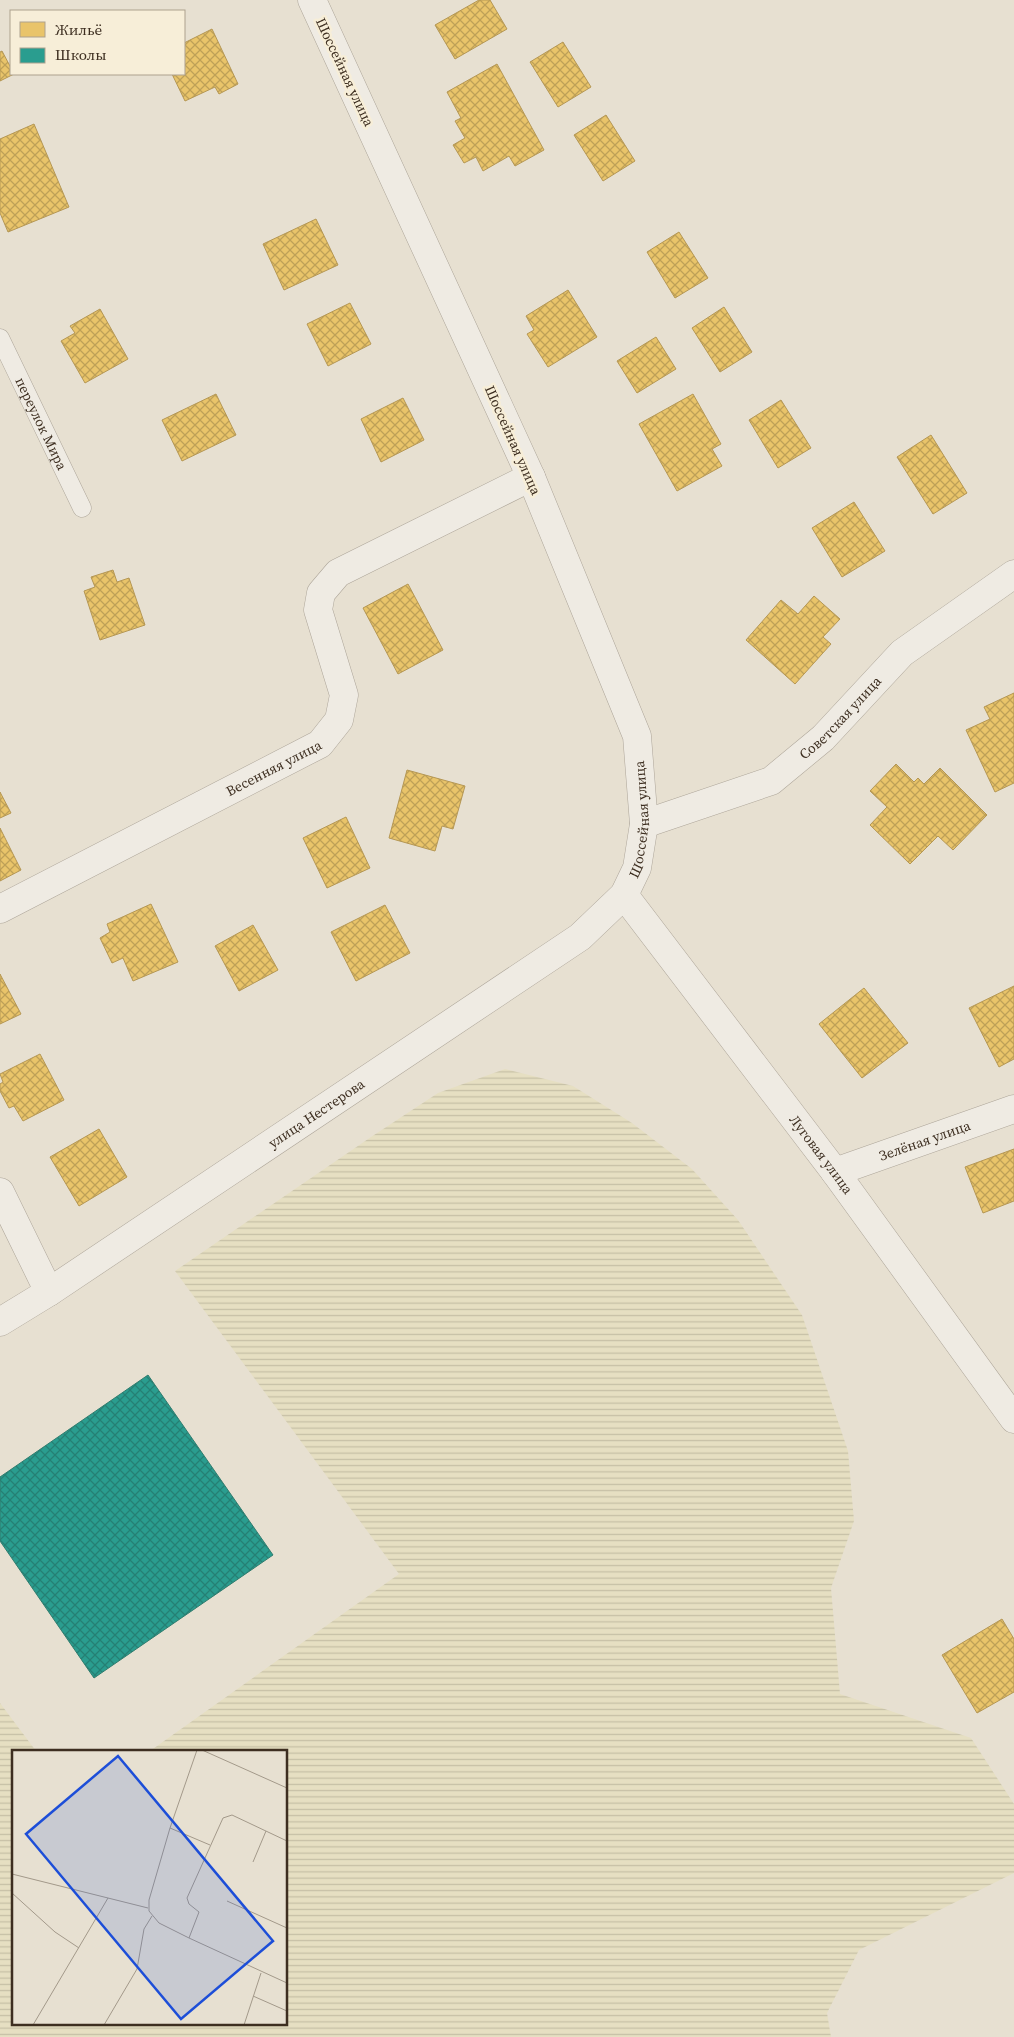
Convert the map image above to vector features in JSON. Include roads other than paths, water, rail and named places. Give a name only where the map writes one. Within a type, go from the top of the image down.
[{"type":"street","name":"Шоссейная улица","points":[[312,0],[531,476],[637,736],[644,824],[637,868],[624,895]]},
{"type":"street","name":"Весенняя улица","points":[[0,909],[320,744],[339,720],[344,695],[318,610],[321,593],[338,573],[531,476]]},
{"type":"street","name":"Советская улица","points":[[644,824],[771,781],[823,738],[902,653],[1014,574]]},
{"type":"street","name":"Луговая улица","points":[[624,895],[835,1172],[1014,1419]]},
{"type":"street","name":"улица Нестерова","points":[[0,1322],[49,1292],[580,937],[624,895]]},
{"type":"street","name":"Зелёная улица","points":[[835,1172],[1014,1109]]},
{"type":"street","points":[[0,1192],[49,1292]]},
{"type":"lane","name":"переулок Мира","points":[[0,338],[82,508]]}]
